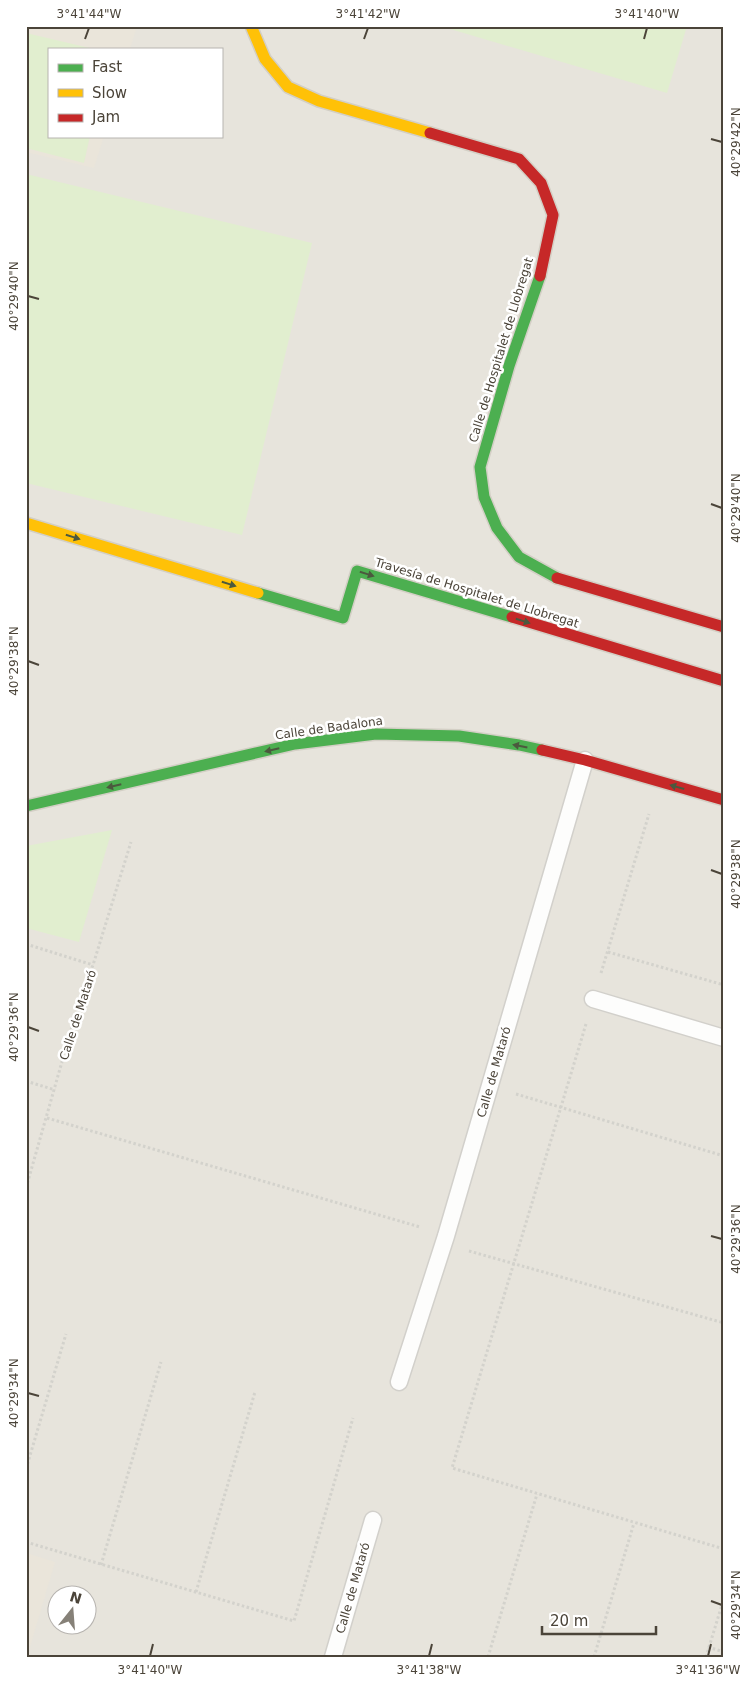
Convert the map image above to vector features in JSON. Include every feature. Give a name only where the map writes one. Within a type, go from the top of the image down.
[{"type":"street","name":"Calle de Hospitalet de Llobregat","points":[[252,26],[265,59],[288,87],[319,101],[519,159],[541,182],[553,215],[541,274],[509,366],[480,467],[484,498],[497,528],[519,557],[553,577],[724,627]]},
{"type":"street","name":"Travesía de Hospitalet de Llobregat","points":[[26,523],[343,618],[357,571],[724,681]]},
{"type":"street","name":"Calle de Badalona","points":[[26,806],[295,744],[376,734],[459,736],[520,745],[585,760],[724,800]]},
{"type":"lane","name":"Calle de Mataró","points":[[399,1382],[445,1240],[585,760]]},
{"type":"lane","points":[[593,999],[724,1038]]},
{"type":"lane","name":"Calle de Mataró","points":[[333,1657],[373,1520]]},
{"type":"path","points":[[650,811],[452,1468],[724,1550]]},
{"type":"path","name":"Calle de Mataró","points":[[26,1188],[81,995],[94,965],[131,842]]},
{"type":"path","points":[[26,944],[94,965]]},
{"type":"path","points":[[608,952],[724,986]]},
{"type":"path","points":[[26,1081],[55,1090]]},
{"type":"path","points":[[490,1086],[724,1156]]},
{"type":"path","points":[[47,1118],[445,1240],[514,1263],[724,1323]]},
{"type":"path","points":[[26,1469],[66,1334]]},
{"type":"path","points":[[101,1565],[162,1362]]},
{"type":"path","points":[[196,1592],[255,1392]]},
{"type":"path","points":[[26,1542],[294,1621],[353,1418]]},
{"type":"path","points":[[488,1657],[537,1494]]},
{"type":"path","points":[[594,1657],[634,1523]]},
{"type":"path","points":[[706,1657],[724,1598]]},
{"type":"path","points":[[708,1647],[724,1652]]},
{"type":"shaded area","points":[[26,26],[724,26],[724,1657],[26,1657]]},
{"type":"shaded area","points":[[26,26],[137,26],[130,48],[48,48],[48,138],[103,138],[94,168],[26,152]]},
{"type":"shaded area","points":[[26,1553],[55,1562],[27,1657],[26,1657]]},
{"type":"green space","points":[[440,26],[687,26],[667,93]]},
{"type":"green space","points":[[26,33],[90,48],[48,48],[48,138],[90,138],[84,163],[26,148]]},
{"type":"green space","points":[[26,174],[312,243],[242,535],[26,483]]},
{"type":"green space","points":[[112,830],[79,942],[26,928],[26,846]]},
{"type":"traffic: fast","points":[[540,276],[509,366],[480,467],[484,497],[497,528],[519,557],[557,578]]},
{"type":"traffic: fast","points":[[258,593],[343,618],[357,571],[512,617]]},
{"type":"traffic: fast","points":[[26,806],[295,744],[376,734],[459,736],[542,750]]},
{"type":"traffic: slow","points":[[251,26],[265,59],[288,87],[319,101],[430,133]]},
{"type":"traffic: slow","points":[[26,523],[258,593]]},
{"type":"traffic: jam","points":[[430,133],[519,159],[541,183],[553,215],[540,276]]},
{"type":"traffic: jam","points":[[557,578],[724,627]]},
{"type":"traffic: jam","points":[[512,617],[724,681]]},
{"type":"traffic: jam","points":[[542,750],[585,760],[724,800]]}]
